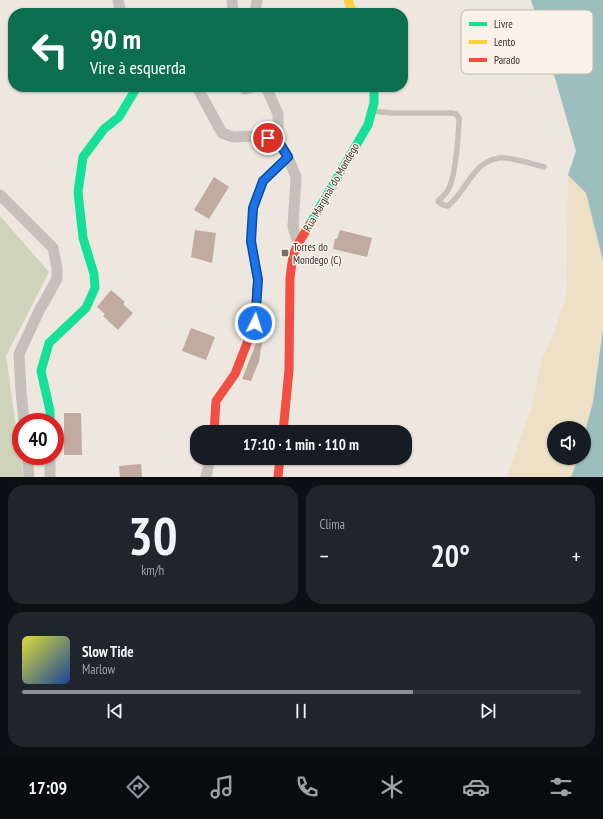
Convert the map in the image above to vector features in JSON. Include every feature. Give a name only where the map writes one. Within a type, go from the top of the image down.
[{"type":"street","points":[[50,413],[41,371],[49,343],[86,308],[95,288],[94,274],[83,238],[78,192],[83,157],[104,129],[119,117],[134,92]]},
{"type":"street","points":[[200,92],[222,133],[234,137],[258,136],[278,141]]},
{"type":"street","points":[[268,92],[278,114],[278,141],[288,157],[296,177],[293,227],[298,244]]},
{"type":"street","name":"Rua Marginal do Mondego","points":[[284,425],[289,370],[290,278],[294,255],[298,244],[368,125],[374,103],[374,92]]},
{"type":"street","points":[[214,425],[216,401],[234,374],[255,323],[258,280],[251,241],[253,208],[263,181],[288,157]]},
{"type":"street","points":[[0,195],[54,248],[57,268],[56,279],[20,354],[23,413]]},
{"type":"street","points":[[28,465],[29,477]]},
{"type":"street","points":[[50,465],[50,477]]},
{"type":"street","points":[[206,477],[209,465]]},
{"type":"street","points":[[278,477],[279,465]]},
{"type":"lane","points":[[372,111],[392,113],[456,114],[459,118],[459,122],[454,173],[448,191],[438,201],[443,205],[448,206],[455,200],[477,170],[485,163],[498,158],[507,158],[544,167]]},
{"type":"green space","points":[[0,216],[49,272],[6,356],[14,413],[12,413],[12,465],[21,465],[23,477],[0,477]]},
{"type":"sand","points":[[568,175],[586,193],[603,261],[603,329],[593,402],[588,421],[547,421],[547,465],[575,465],[571,477],[507,477],[532,405],[542,359],[551,340],[566,297]]},
{"type":"water","points":[[531,0],[603,0],[603,261],[586,193],[568,175],[576,151],[554,74],[593,74],[593,10],[534,10]]},
{"type":"water","points":[[603,329],[603,477],[571,477],[575,465],[591,465],[591,421],[588,421],[593,402]]},
{"type":"building","points":[[214,177],[229,187],[209,219],[194,210]]},
{"type":"building","points":[[195,230],[216,233],[212,263],[191,257]]},
{"type":"building","points":[[340,230],[372,238],[367,257],[333,249],[335,239],[337,239]]},
{"type":"building","points":[[111,290],[125,302],[123,304],[133,313],[118,330],[103,316],[105,314],[97,307]]},
{"type":"building","points":[[191,328],[215,337],[206,360],[182,351]]},
{"type":"building","points":[[259,336],[263,337],[259,361],[251,381],[242,379]]},
{"type":"building","points":[[64,413],[81,413],[82,455],[64,455]]},
{"type":"building","points":[[141,464],[142,477],[120,477],[119,466]]},
{"type":"traffic: fast","points":[[50,413],[41,371],[49,343],[86,308],[95,288],[94,274],[83,238],[78,192],[83,157],[104,129],[119,117],[134,92]]},
{"type":"traffic: fast","points":[[310,224],[368,125],[374,103],[374,92]]},
{"type":"traffic: fast","points":[[257,289],[258,280],[251,241],[253,208],[263,181],[288,157]]},
{"type":"traffic: slow","points":[[348,0],[351,8]]},
{"type":"traffic: jam","points":[[284,425],[289,370],[290,278],[293,255],[310,224]]},
{"type":"traffic: jam","points":[[214,425],[216,401],[235,374],[255,323],[257,289]]},
{"type":"traffic: jam","points":[[278,477],[279,465]]},
{"type":"place","name":"Torres do Mondego (C)","points":[[285,253]]},
{"type":"route","points":[[255,323],[258,280],[251,241],[253,208],[263,181],[288,157],[278,141],[268,138]]}]
